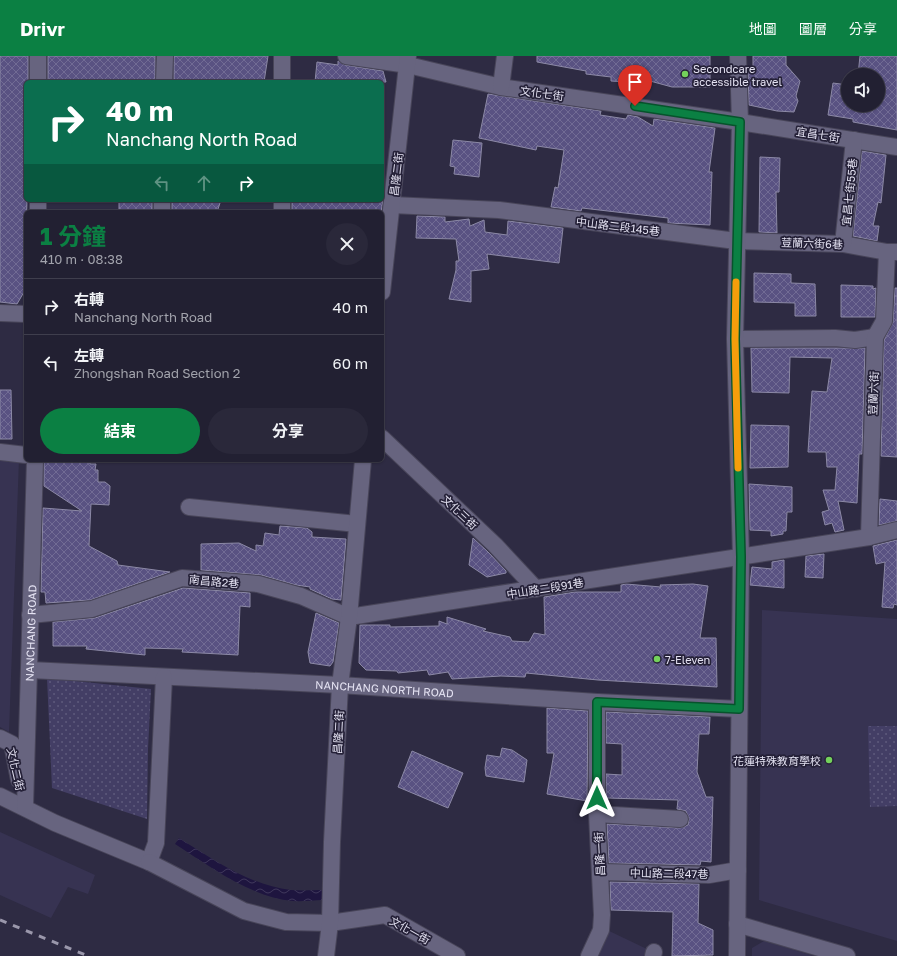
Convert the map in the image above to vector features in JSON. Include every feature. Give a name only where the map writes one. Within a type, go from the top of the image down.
[{"type":"street","points":[[38,56],[38,80]]},
{"type":"street","points":[[164,80],[165,56]]},
{"type":"street","points":[[282,56],[282,80]]},
{"type":"street","name":"文化七街","points":[[346,56],[408,60],[501,86],[740,122]]},
{"type":"street","points":[[501,86],[505,56]]},
{"type":"street","points":[[737,956],[741,557],[735,339],[736,241],[740,122],[738,56]]},
{"type":"street","name":"昌隆二街","points":[[384,275],[408,60]]},
{"type":"street","name":"宜昌七街","points":[[740,122],[897,147]]},
{"type":"street","name":"宜昌七街55巷","points":[[844,244],[854,140]]},
{"type":"street","name":"中山路二段145巷","points":[[392,205],[499,210],[736,241]]},
{"type":"street","name":"荳蘭六街6巷","points":[[736,241],[844,244],[892,252]]},
{"type":"street","points":[[735,339],[835,338],[854,340],[874,337],[890,322],[892,252]]},
{"type":"street","points":[[0,313],[24,314]]},
{"type":"street","name":"荳蘭六街","points":[[869,537],[874,337]]},
{"type":"street","name":"文化三街","points":[[384,440],[495,545],[536,589]]},
{"type":"street","points":[[0,452],[24,455]]},
{"type":"street","name":"NANCHANG ROAD","points":[[25,807],[35,462]]},
{"type":"street","name":"昌隆二街","points":[[326,956],[330,923],[332,842],[340,685],[349,617],[363,462]]},
{"type":"street","points":[[189,507],[357,524]]},
{"type":"street","name":"中山路二段91巷","points":[[349,617],[869,537],[897,530]]},
{"type":"street","name":"南昌路2巷","points":[[30,615],[92,609],[182,578],[258,584],[301,596],[349,617]]},
{"type":"street","name":"NANCHANG NORTH ROAD","points":[[30,670],[340,685],[597,702],[739,709]]},
{"type":"street","points":[[149,862],[156,843],[164,676]]},
{"type":"street","name":"昌隆一街","points":[[589,956],[601,930],[601,874],[597,814],[597,702]]},
{"type":"street","name":"文化二街","points":[[0,738],[12,744],[25,807]]},
{"type":"street","points":[[0,796],[55,823],[149,862],[244,911],[286,922],[330,923]]},
{"type":"street","points":[[597,814],[680,819]]},
{"type":"street","name":"中山路二段47巷","points":[[601,874],[602,872],[709,875],[738,870]]},
{"type":"street","name":"文化一街","points":[[330,923],[384,915],[457,956]]},
{"type":"street","points":[[737,924],[847,956]]},
{"type":"shaded area","points":[[0,459],[19,459],[9,732],[0,727]]},
{"type":"shaded area","name":"花蓮特殊教育學校","points":[[762,610],[897,619],[897,941],[759,900]]},
{"type":"shaded area","points":[[47,678],[151,689],[147,819],[52,788]]},
{"type":"shaded area","points":[[868,726],[897,726],[897,806],[870,807]]},
{"type":"shaded area","points":[[0,832],[95,875],[88,894],[68,887],[51,918],[0,895]]},
{"type":"shaded area","points":[[605,929],[651,951],[649,956],[592,956]]},
{"type":"shaded area","points":[[764,941],[814,956],[752,956],[752,948]]},
{"type":"water","points":[[179,838],[232,870],[261,883],[291,890],[325,890],[323,900],[293,901],[261,894],[231,880],[175,844]]},
{"type":"building","points":[[0,56],[28,56],[28,80],[24,80],[24,202],[27,202],[27,210],[24,210],[24,292],[17,304],[0,302]]},
{"type":"building","points":[[48,56],[155,56],[155,80],[48,80]]},
{"type":"building","points":[[174,56],[268,56],[264,80],[174,80]]},
{"type":"building","points":[[537,56],[710,56],[710,87],[672,87],[628,75],[627,82],[611,81],[611,77],[586,74],[586,71],[537,62]]},
{"type":"building","points":[[753,56],[786,56],[786,65],[800,81],[796,96],[798,101],[794,112],[777,111],[749,105],[748,71],[753,71]]},
{"type":"building","points":[[860,56],[897,56],[897,130],[853,122],[853,119],[828,115],[833,83],[841,84],[841,112],[885,112],[885,68],[859,68]]},
{"type":"building","points":[[338,61],[345,65],[383,71],[386,82],[384,82],[384,80],[315,80],[317,62],[338,65]]},
{"type":"building","points":[[488,94],[601,111],[600,115],[626,119],[628,115],[638,117],[653,126],[654,119],[715,128],[709,172],[712,172],[710,225],[668,223],[668,218],[582,208],[581,211],[551,207],[555,187],[558,188],[564,150],[537,146],[536,150],[479,138]]},
{"type":"building","points":[[453,140],[482,143],[479,177],[454,174],[455,167],[450,166]]},
{"type":"building","points":[[862,151],[886,155],[881,203],[878,202],[873,226],[879,226],[877,241],[853,236]]},
{"type":"building","points":[[760,157],[780,158],[779,192],[776,192],[777,233],[759,232]]},
{"type":"building","points":[[119,202],[152,202],[152,210],[119,210]]},
{"type":"building","points":[[172,202],[220,202],[218,210],[172,210]]},
{"type":"building","points":[[292,202],[383,202],[381,210],[292,210]]},
{"type":"building","points":[[417,216],[445,217],[445,222],[469,219],[470,226],[484,220],[485,232],[507,235],[508,221],[563,228],[559,263],[487,254],[489,269],[471,271],[471,302],[449,299],[456,270],[456,261],[459,261],[456,239],[416,238]]},
{"type":"building","points":[[754,273],[791,274],[791,283],[815,284],[816,316],[795,316],[795,303],[754,302]]},
{"type":"building","points":[[841,285],[873,286],[873,289],[876,288],[875,317],[841,317]]},
{"type":"building","points":[[895,288],[897,288],[897,457],[881,456],[884,340],[893,322]]},
{"type":"building","points":[[751,348],[865,348],[862,454],[859,454],[857,503],[838,501],[844,530],[835,532],[832,523],[825,525],[822,512],[829,510],[823,490],[835,490],[837,467],[827,467],[826,452],[808,452],[812,391],[827,392],[832,358],[790,357],[789,393],[752,392]]},
{"type":"building","points":[[0,390],[11,390],[12,439],[0,439]]},
{"type":"building","points":[[751,425],[789,426],[788,467],[750,468]]},
{"type":"building","points":[[44,462],[90,462],[90,464],[96,464],[95,470],[98,470],[98,482],[105,482],[110,486],[109,505],[91,504],[89,546],[117,561],[118,565],[170,572],[90,600],[46,603],[45,592],[41,592],[43,508],[82,511],[44,486]]},
{"type":"building","points":[[749,484],[792,487],[792,512],[787,512],[786,531],[783,531],[783,534],[771,536],[771,531],[750,530]]},
{"type":"building","points":[[880,499],[897,501],[897,521],[879,525]]},
{"type":"building","points":[[280,526],[307,528],[312,532],[312,537],[346,539],[341,600],[332,599],[310,589],[310,587],[296,585],[261,575],[201,570],[201,544],[239,543],[256,551],[256,545],[263,546],[265,533],[279,535]]},
{"type":"building","points":[[473,538],[506,571],[506,573],[487,577],[469,565]]},
{"type":"building","points":[[897,540],[897,605],[894,604],[893,608],[882,607],[885,562],[876,564],[873,546]]},
{"type":"building","points":[[824,554],[823,578],[805,577],[806,556]]},
{"type":"building","points":[[784,560],[784,588],[750,585],[752,567],[772,569],[772,562]]},
{"type":"building","points":[[626,584],[661,587],[660,585],[693,584],[708,586],[700,638],[716,638],[717,687],[598,680],[526,673],[525,677],[501,676],[452,679],[448,672],[429,675],[427,670],[398,673],[397,671],[366,670],[359,663],[360,625],[390,625],[390,627],[439,626],[439,621],[447,624],[447,617],[486,629],[483,631],[510,637],[512,641],[529,642],[534,633],[545,635],[544,597],[575,592],[621,592],[621,585]]},
{"type":"building","points":[[183,588],[250,593],[250,607],[240,606],[238,655],[182,652],[183,649],[145,648],[145,655],[86,649],[87,646],[53,646],[53,622],[95,618]]},
{"type":"building","points":[[316,613],[339,623],[333,662],[330,666],[310,663],[308,652]]},
{"type":"building","points":[[547,708],[588,711],[587,801],[547,794],[554,753],[547,753]]},
{"type":"building","points":[[606,712],[710,717],[709,734],[699,734],[697,772],[706,797],[713,797],[711,862],[701,861],[700,865],[609,863],[607,824],[680,828],[688,825],[689,819],[686,811],[677,809],[678,800],[606,798],[606,774],[622,775],[622,744],[606,743]]},
{"type":"building","points":[[502,748],[512,750],[527,760],[524,782],[486,776],[485,768],[487,755],[500,757]]},
{"type":"building","points":[[412,751],[463,773],[448,808],[398,787]]},
{"type":"building","points":[[610,882],[699,884],[698,923],[713,930],[713,955],[672,956],[673,912],[611,910]]},
{"type":"railway","points":[[0,920],[88,956]]},
{"type":"slow traffic","points":[[736,282],[735,339],[738,468]]},
{"type":"place","name":"Secondcare accessible travel","points":[[685,74]]},
{"type":"place","name":"7-Eleven","points":[[657,659]]},
{"type":"place","name":"花蓮特殊教育學校","points":[[829,760]]},
{"type":"route","points":[[597,798],[597,702],[739,709],[741,557],[735,339],[736,241],[740,122],[635,106]]}]
